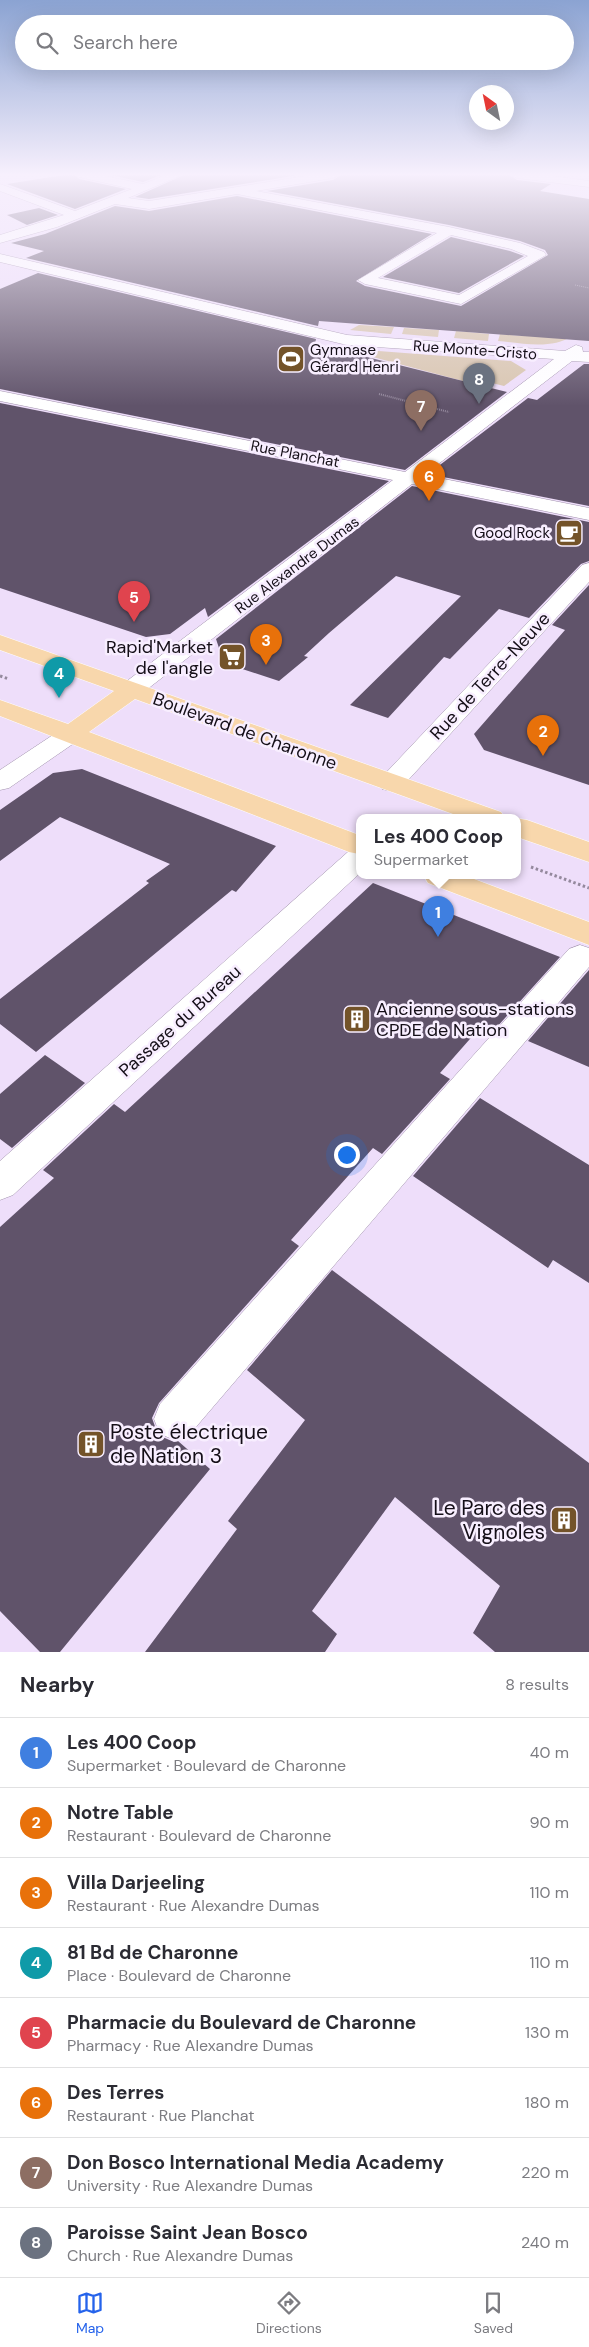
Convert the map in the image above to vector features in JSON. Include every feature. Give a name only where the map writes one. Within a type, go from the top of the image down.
[{"type":"main road","name":"Boulevard de Charonne","points":[[0,642],[480,814]]},
{"type":"main road","name":"Rue Alexandre Dumas","points":[[71,734],[132,690]]},
{"type":"main road","points":[[0,707],[356,844]]},
{"type":"main road","points":[[521,828],[589,852]]},
{"type":"main road","points":[[444,879],[584,945]]},
{"type":"street","points":[[413,252],[365,280],[461,300],[539,254],[533,252]]},
{"type":"street","name":"Rue Monte-Cristo","points":[[0,258],[347,340],[589,357]]},
{"type":"street","name":"Rue Alexandre Dumas","points":[[132,690],[589,340]]},
{"type":"street","name":"Rue Planchat","points":[[0,396],[589,514]]},
{"type":"street","name":"Rue de Terre-Neuve","points":[[391,783],[589,569]]},
{"type":"street","name":"Rue Alexandre Dumas","points":[[0,782],[71,734]]},
{"type":"street","name":"Passage du Bureau","points":[[0,1184],[356,861]]},
{"type":"street","points":[[175,1418],[584,945]]},
{"type":"path","points":[[575,285],[589,288]]},
{"type":"path","points":[[379,394],[455,414]]},
{"type":"path","points":[[526,865],[589,888]]},
{"type":"shaded area","points":[[359,325],[394,327],[391,334],[350,330]]},
{"type":"shaded area","points":[[404,328],[439,330],[438,337],[402,334]]},
{"type":"shaded area","points":[[456,331],[489,334],[488,341],[454,338]]},
{"type":"shaded area","points":[[500,334],[572,336],[555,343],[526,344],[498,341]]},
{"type":"shaded area","points":[[339,348],[511,361],[526,370],[504,386],[484,381],[478,385]]},
{"type":"building","points":[[41,252],[403,252],[356,281],[365,286],[461,306],[548,255],[546,252],[589,252],[589,341],[319,321],[318,326],[26,258]]},
{"type":"building","points":[[425,252],[513,252],[524,256],[459,293],[383,277]]},
{"type":"building","points":[[38,273],[316,339],[315,344],[507,392],[405,470],[0,389],[0,289]]},
{"type":"building","points":[[584,364],[589,364],[589,506],[428,474],[528,398],[537,400]]},
{"type":"building","points":[[0,403],[389,481],[208,617],[205,608],[170,634],[146,637],[0,588]]},
{"type":"building","points":[[412,486],[589,522],[589,561],[581,564],[529,618],[499,609],[450,659],[444,657],[388,718],[350,705],[461,596],[396,576],[329,633],[304,656],[308,657],[279,681],[224,663],[216,639]]},
{"type":"building","points":[[589,585],[589,785],[484,750],[474,734],[565,630],[552,625]]},
{"type":"building","points":[[82,769],[276,846],[236,892],[232,890],[36,1052],[0,1024],[0,999],[149,883],[146,881],[170,864],[60,817],[0,861],[0,810],[53,773]]},
{"type":"building","points":[[373,883],[560,957],[496,1028],[484,1023],[440,1073],[450,1079],[382,1154],[373,1148],[291,1240],[299,1246],[159,1403],[152,1418],[158,1435],[174,1442],[178,1441],[210,1469],[60,1652],[40,1652],[0,1611],[0,1227],[54,1178],[43,1170],[114,1104],[125,1112]]},
{"type":"building","points":[[589,970],[589,1067],[528,1041]]},
{"type":"building","points":[[45,1055],[85,1083],[12,1148],[0,1139],[0,1094]]},
{"type":"building","points":[[480,1098],[589,1165],[589,1283],[553,1260],[548,1268],[413,1176]]},
{"type":"building","points":[[332,1270],[589,1463],[589,1652],[495,1652],[473,1633],[500,1586],[395,1497],[312,1611],[337,1634],[325,1652],[145,1652],[237,1529],[228,1521],[305,1420],[247,1370]]},
{"type":"place","name":"Gymnase Gérard Henri","points":[[291,359]]},
{"type":"place","name":"Paroisse Saint Jean Bosco","points":[[479,404]]},
{"type":"place","name":"Don Bosco International Media Academy","points":[[421,431]]},
{"type":"place","name":"Des Terres","points":[[429,501]]},
{"type":"place","name":"Good Rock","points":[[569,533]]},
{"type":"place","name":"Pharmacie du Boulevard de Charonne","points":[[134,622]]},
{"type":"place","name":"Rapid'Market de l'angle","points":[[232,657]]},
{"type":"place","name":"Villa Darjeeling","points":[[266,665]]},
{"type":"place","name":"81 Bd de Charonne","points":[[59,698]]},
{"type":"place","name":"Notre Table","points":[[543,756]]},
{"type":"place","name":"Les 400 Coop","points":[[438,937]]},
{"type":"place","name":"Ancienne sous-stations CPDE de Nation","points":[[357,1019]]},
{"type":"place","name":"Poste électrique de Nation 3","points":[[91,1444]]},
{"type":"place","name":"Le Parc des Vignoles","points":[[564,1520]]}]
